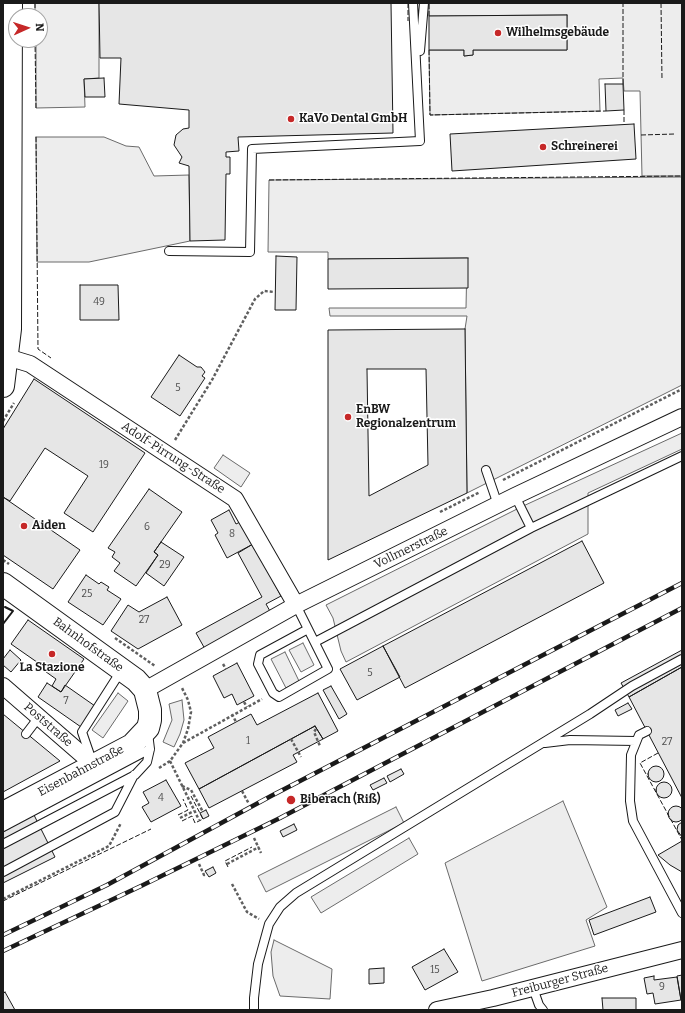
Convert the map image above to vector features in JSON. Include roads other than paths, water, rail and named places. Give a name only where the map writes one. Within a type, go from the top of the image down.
[{"type":"main road","points":[[3,386],[10,329],[11,3]]},
{"type":"main road","name":"Bahnhofstraße","points":[[3,584],[122,669],[145,690]]},
{"type":"main road","points":[[145,690],[150,710],[149,733]]},
{"type":"main road","name":"Eisenbahnstraße","points":[[3,813],[132,745],[149,733]]},
{"type":"street","name":"Adolf-Pirrung-Straße","points":[[7,357],[30,364],[235,499],[296,605]]},
{"type":"street","name":"Vollmerstraße","points":[[145,690],[296,605],[515,496],[682,417]]},
{"type":"street","name":"Poststraße","points":[[3,686],[94,765]]},
{"type":"street","name":"Freiburger Straße","points":[[437,1010],[493,998],[682,950]]},
{"type":"lane","points":[[169,251],[250,252],[252,149],[420,141],[418,68],[413,3]]},
{"type":"lane","points":[[418,68],[424,3]]},
{"type":"lane","points":[[315,642],[531,528],[682,456]]},
{"type":"lane","points":[[486,470],[498,505]]},
{"type":"lane","points":[[515,496],[531,528]]},
{"type":"lane","points":[[296,605],[328,669],[279,697],[273,694],[258,664],[260,655],[308,630]]},
{"type":"lane","points":[[254,1010],[258,964],[269,924],[285,902],[296,893],[542,743],[632,686],[682,659]]},
{"type":"lane","points":[[94,765],[82,732],[122,669]]},
{"type":"lane","points":[[26,734],[39,717]]},
{"type":"lane","points":[[646,731],[639,735],[631,755],[630,801],[633,821],[682,913]]},
{"type":"lane","points":[[3,844],[134,774],[147,762],[149,733]]},
{"type":"lane","points":[[3,827],[149,733]]},
{"type":"lane","points":[[542,743],[570,740],[636,741]]},
{"type":"lane","points":[[3,872],[115,812],[134,774]]},
{"type":"lane","points":[[533,988],[539,1006],[543,1010]]},
{"type":"railway","points":[[3,935],[107,885],[271,796],[682,583]]},
{"type":"railway","points":[[3,951],[280,818],[682,608]]},
{"type":"place","name":"Wilhelmsgebäude","points":[[498,33]]},
{"type":"place","name":"KaVo Dental GmbH","points":[[291,119]]},
{"type":"place","name":"Schreinerei","points":[[543,147]]},
{"type":"place","name":"EnBW Regionalzentrum","points":[[348,417]]},
{"type":"place","name":"Aiden","points":[[24,526]]},
{"type":"place","name":"La Stazione","points":[[52,654]]},
{"type":"place","name":"Biberach (Riß)","points":[[291,800]]}]
